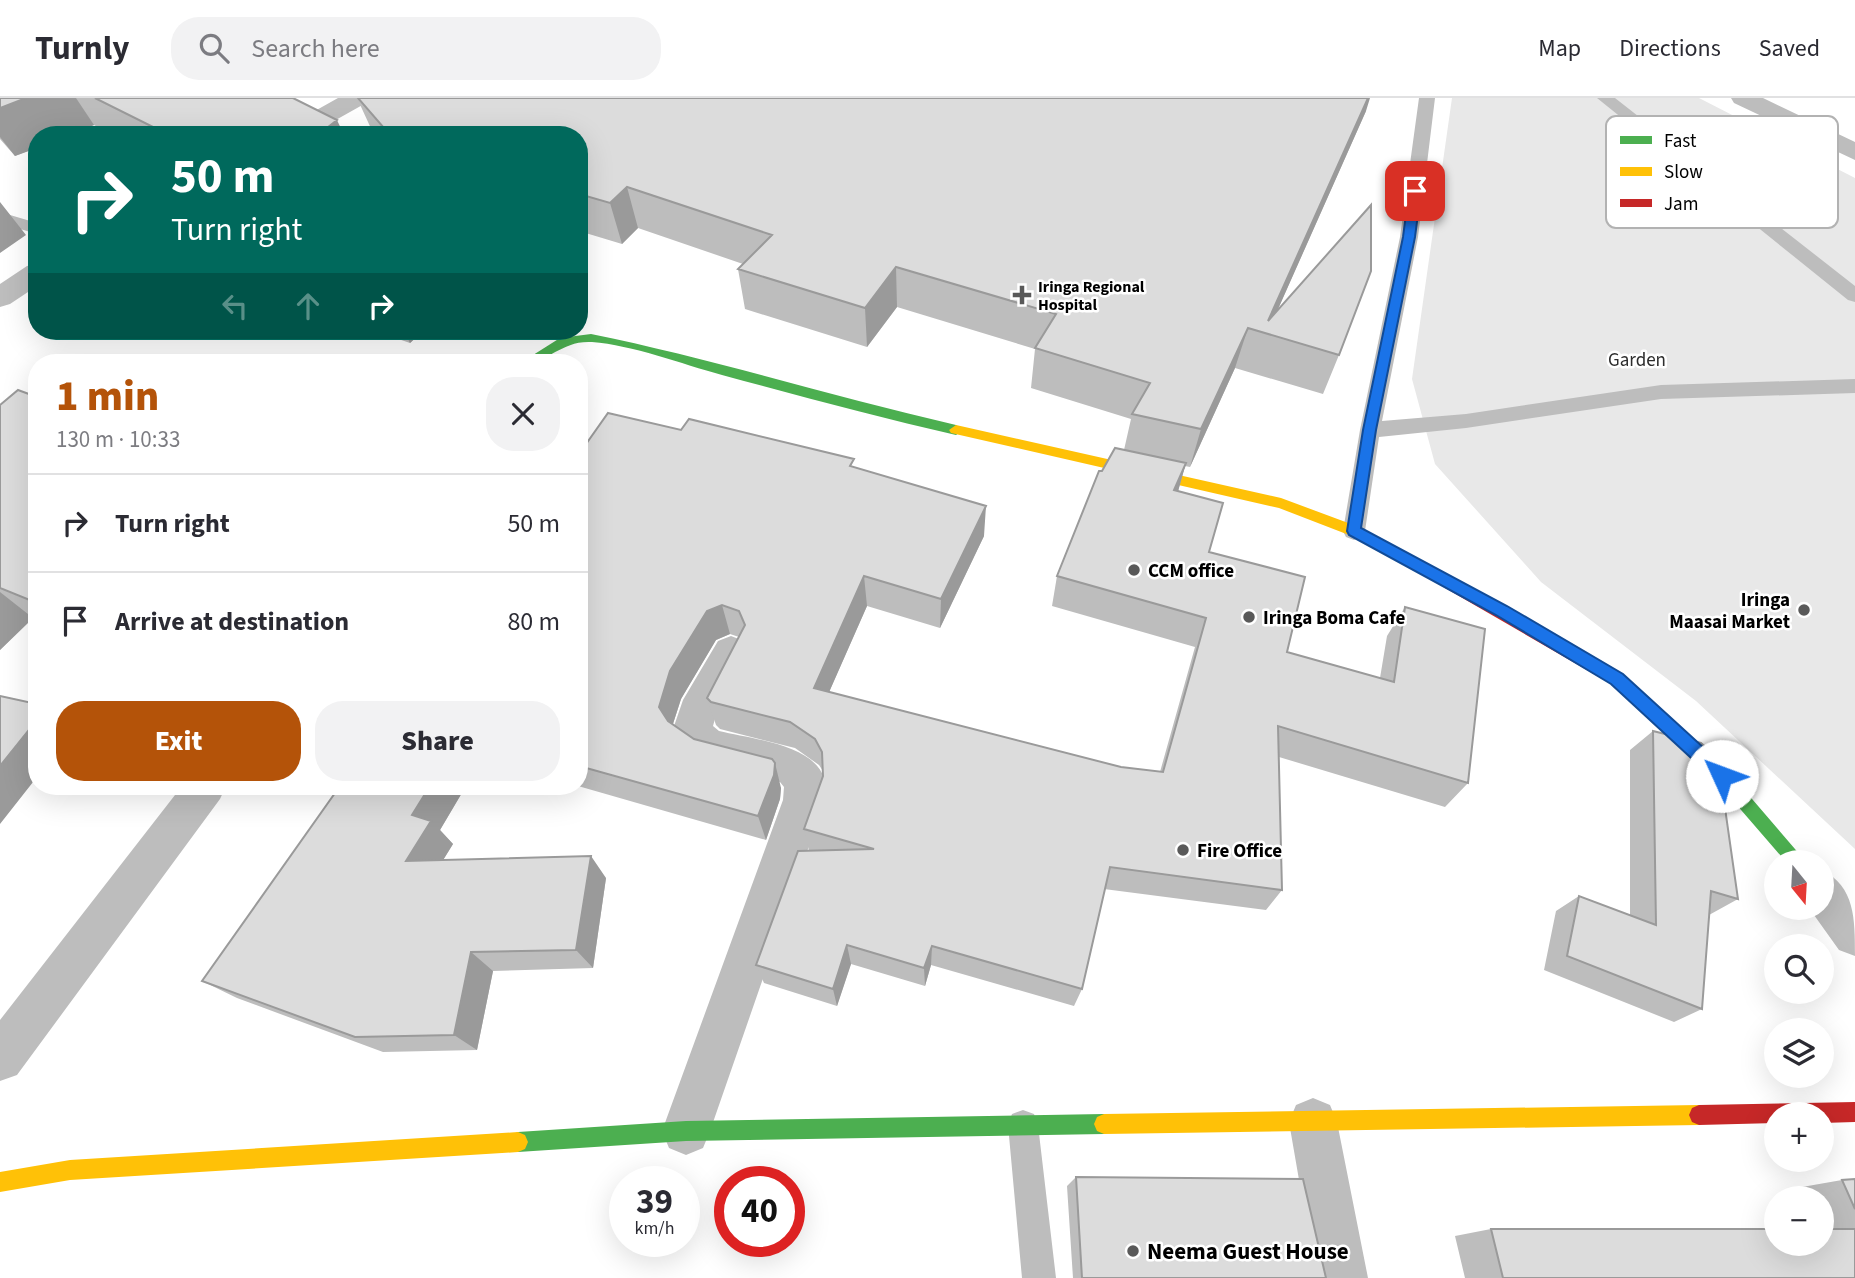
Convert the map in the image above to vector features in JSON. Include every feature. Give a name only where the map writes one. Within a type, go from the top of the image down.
[{"type":"street","points":[[306,126],[357,98]]},
{"type":"street","points":[[1743,98],[1780,116]]},
{"type":"street","points":[[1838,144],[1855,152]]},
{"type":"street","points":[[0,297],[28,279]]},
{"type":"street","points":[[588,338],[856,407],[1281,503],[1354,531],[1501,611],[1617,679],[1722,776],[1786,850]]},
{"type":"street","points":[[542,354],[564,341],[573,340]]},
{"type":"street","points":[[686,1131],[804,800],[805,781],[792,768],[708,746],[692,732],[697,712],[731,652]]},
{"type":"street","points":[[0,1058],[199,795]]},
{"type":"street","points":[[1834,907],[1855,935]]},
{"type":"street","points":[[0,1182],[70,1170],[686,1131],[1855,1112]]},
{"type":"street","points":[[1313,1122],[1342,1278]]},
{"type":"lane","points":[[1354,531],[1370,430],[1409,237],[1427,98]]},
{"type":"lane","points":[[1605,98],[1628,116]]},
{"type":"lane","points":[[0,217],[28,226]]},
{"type":"lane","points":[[1769,228],[1855,296]]},
{"type":"lane","points":[[1370,430],[1466,421],[1661,392],[1855,386]]},
{"type":"lane","points":[[1023,1125],[1039,1278]]},
{"type":"green space","name":"Garden","points":[[1452,98],[1699,98],[1734,116],[1606,116],[1606,228],[1838,228],[1838,169],[1855,178],[1855,849],[1696,701],[1541,582],[1435,464],[1412,379]]},
{"type":"building","points":[[0,98],[26,98],[0,108]]},
{"type":"building","points":[[95,98],[293,98],[337,120],[329,126],[151,126]]},
{"type":"building","name":"Iringa Regional Hospital","points":[[358,98],[1368,98],[1268,321],[1371,205],[1371,271],[1339,355],[1248,328],[1201,429],[1132,414],[1150,383],[1035,348],[1056,314],[896,267],[865,308],[738,269],[772,235],[627,187],[610,203],[588,197],[588,126],[382,126]]},
{"type":"building","points":[[18,390],[28,394],[28,599],[0,588],[0,405]]},
{"type":"building","points":[[608,413],[681,430],[689,419],[854,459],[850,466],[986,506],[941,599],[864,576],[814,688],[1121,767],[1163,772],[1206,618],[1057,576],[1099,471],[1102,471],[1115,448],[1186,463],[1174,490],[1223,503],[1209,552],[1305,577],[1287,652],[1394,682],[1405,607],[1485,629],[1468,783],[1278,726],[1282,890],[1110,867],[1082,989],[932,946],[924,968],[847,945],[833,989],[756,965],[798,851],[874,849],[804,829],[823,776],[822,752],[815,739],[790,722],[711,702],[707,698],[745,625],[739,611],[722,605],[707,611],[670,671],[659,707],[668,721],[694,739],[772,759],[775,763],[774,775],[758,816],[588,769],[588,441]]},
{"type":"building","points":[[0,696],[28,702],[28,731],[0,766]]},
{"type":"building","points":[[1653,731],[1701,743],[1718,759],[1738,899],[1711,891],[1702,1009],[1567,956],[1579,896],[1656,925]]},
{"type":"building","points":[[334,795],[424,795],[412,815],[431,821],[406,861],[591,856],[576,950],[471,952],[454,1035],[355,1037],[202,981]]},
{"type":"building","points":[[1076,1177],[1303,1179],[1326,1278],[1082,1278]]},
{"type":"building","points":[[1855,1179],[1855,1209],[1842,1180]]},
{"type":"building","points":[[1491,1229],[1764,1229],[1764,1256],[1834,1256],[1834,1229],[1855,1229],[1855,1278],[1503,1278]]},
{"type":"traffic: fast","points":[[588,338],[644,349],[856,407],[956,430]]},
{"type":"traffic: fast","points":[[542,354],[564,341],[573,340]]},
{"type":"traffic: fast","points":[[1635,695],[1722,776],[1787,850]]},
{"type":"traffic: fast","points":[[518,1142],[686,1131],[1104,1124]]},
{"type":"traffic: slow","points":[[956,430],[1281,503],[1354,531],[1412,562]]},
{"type":"traffic: slow","points":[[1104,1124],[1699,1115]]},
{"type":"traffic: slow","points":[[0,1182],[70,1170],[518,1142]]},
{"type":"traffic: jam","points":[[1412,562],[1617,679],[1635,695]]},
{"type":"traffic: jam","points":[[1699,1115],[1855,1112]]},
{"type":"place","name":"Iringa Regional Hospital","points":[[1022,295]]},
{"type":"place","name":"CCM office","points":[[1134,570]]},
{"type":"place","name":"Iringa Maasai Market","points":[[1804,610]]},
{"type":"place","name":"Iringa Boma Cafe","points":[[1249,617]]},
{"type":"place","name":"Fire Office","points":[[1183,850]]},
{"type":"place","name":"Neema Guest House","points":[[1133,1251]]},
{"type":"route","points":[[1415,191],[1409,237],[1370,430],[1354,531],[1501,611],[1617,679],[1722,776]]}]
